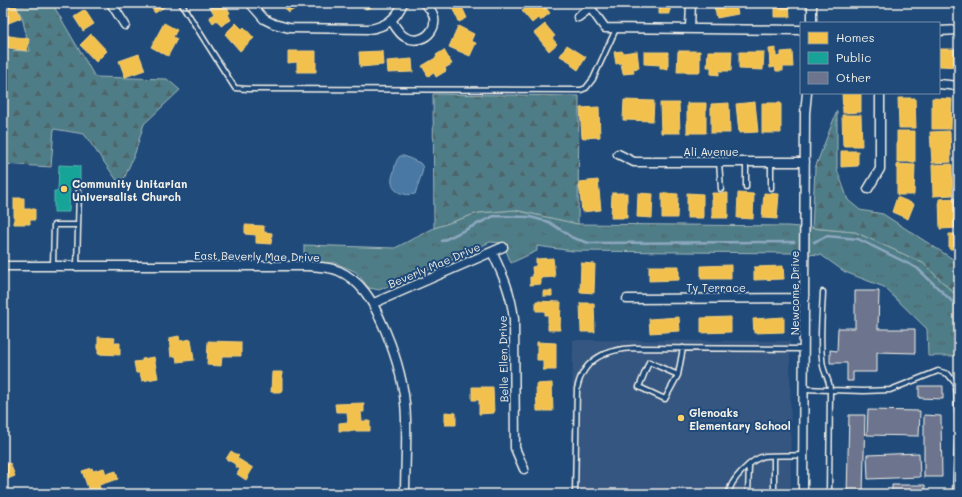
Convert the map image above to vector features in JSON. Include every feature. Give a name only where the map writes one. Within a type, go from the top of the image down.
[{"type":"street","points":[[111,3],[125,26]]},
{"type":"street","points":[[250,3],[264,19],[274,24],[289,28],[379,28],[391,20],[402,5]]},
{"type":"street","points":[[391,20],[405,38],[419,39],[426,36],[435,24],[435,19],[430,7],[424,3]]},
{"type":"street","points":[[690,28],[691,3]]},
{"type":"street","points":[[812,3],[812,22]]},
{"type":"street","points":[[578,17],[588,5],[606,28],[800,30]]},
{"type":"street","points":[[940,31],[959,30]]},
{"type":"street","points":[[940,84],[959,86]]},
{"type":"street","name":"Newcome Drive","points":[[803,494],[805,113],[807,94]]},
{"type":"street","points":[[868,189],[880,169],[880,94]]},
{"type":"street","name":"Ali Avenue","points":[[618,154],[634,162],[805,162]]},
{"type":"street","name":"Beverly Mae Drive","points":[[374,303],[503,247]]},
{"type":"street","name":"Belle Ellen Drive","points":[[492,252],[505,279],[512,306],[514,320],[515,448],[524,469]]},
{"type":"street","name":"East Beverly Mae Drive","points":[[3,266],[309,266],[326,267],[339,271],[359,285],[374,303],[394,353],[401,377],[406,418],[405,494]]},
{"type":"street","name":"Ty Terrace","points":[[627,299],[805,298]]},
{"type":"lane","points":[[181,3],[235,88],[247,89],[581,90],[586,88],[593,79],[617,28]]},
{"type":"lane","points":[[720,162],[721,189]]},
{"type":"lane","points":[[746,162],[746,187]]},
{"type":"lane","points":[[771,162],[771,188]]},
{"type":"lane","points":[[77,266],[79,191]]},
{"type":"lane","points":[[54,266],[54,225],[78,225]]},
{"type":"lane","points":[[823,292],[823,366],[830,383],[829,494]]},
{"type":"lane","points":[[575,494],[577,389],[580,378],[588,366],[596,358],[617,350],[635,348],[804,349]]},
{"type":"lane","points":[[678,375],[649,362],[639,387],[665,399],[678,375],[683,348]]},
{"type":"lane","points":[[804,389],[864,392],[890,390],[938,371],[948,374],[956,384],[958,426],[955,494]]},
{"type":"lane","points":[[729,494],[732,483],[749,466],[763,456],[803,455]]},
{"type":"lane","points":[[774,456],[774,494]]},
{"type":"lane","points":[[748,494],[749,466]]},
{"type":"shaded area","points":[[400,156],[404,156],[420,163],[423,167],[415,194],[408,195],[400,193],[393,186],[392,177],[396,163]]},
{"type":"shaded area","name":"Glenoaks Elementary School","points":[[573,340],[790,341],[791,494],[571,494]]},
{"type":"green space","points":[[14,3],[52,3],[95,77],[167,79],[180,90],[144,124],[135,153],[121,186],[84,134],[54,129],[51,167],[3,164],[3,50],[30,51],[22,17]]},
{"type":"green space","points":[[433,94],[579,96],[578,224],[515,210],[478,213],[434,228]]},
{"type":"green space","points":[[837,111],[837,169],[848,200],[860,210],[883,214],[959,263],[959,298],[923,263],[855,232],[812,228],[815,168]]},
{"type":"green space","points":[[515,210],[578,224],[788,226],[855,232],[923,263],[959,298],[959,356],[928,356],[927,329],[884,287],[845,272],[821,255],[790,253],[573,251],[537,246],[537,251],[511,263],[503,243],[490,242],[448,262],[379,290],[369,288],[356,272],[336,263],[304,262],[304,245],[395,248],[434,228],[478,213]]},
{"type":"building: Homes","points":[[4,3],[15,3],[21,18],[6,24],[3,16],[8,14]]},
{"type":"building: Homes","points":[[55,3],[67,3],[59,8]]},
{"type":"building: Homes","points":[[148,3],[165,3],[167,5],[155,13]]},
{"type":"building: Homes","points":[[212,3],[225,3],[230,13],[228,14],[231,20],[221,26],[217,20],[213,23],[209,17],[214,14],[209,5]]},
{"type":"building: Homes","points":[[282,3],[304,3],[288,13]]},
{"type":"building: Homes","points":[[364,3],[381,3],[366,9]]},
{"type":"building: Homes","points":[[450,3],[470,3],[462,7],[467,18],[459,22]]},
{"type":"building: Homes","points":[[527,3],[542,3],[550,13],[540,21],[538,18],[532,23],[522,11],[528,6]]},
{"type":"building: Homes","points":[[659,3],[670,3],[670,14],[659,14]]},
{"type":"building: Homes","points":[[713,3],[728,3],[729,7],[736,5],[738,14],[717,18]]},
{"type":"building: Homes","points":[[775,3],[789,3],[790,17],[775,17]]},
{"type":"building: Homes","points":[[85,10],[94,24],[83,31],[74,17]]},
{"type":"building: Homes","points":[[164,23],[177,30],[173,37],[177,39],[168,56],[151,47]]},
{"type":"building: Homes","points":[[236,23],[242,29],[244,27],[254,38],[240,51],[225,34]]},
{"type":"building: Homes","points":[[545,24],[555,36],[552,38],[557,44],[549,51],[534,33]]},
{"type":"building: Homes","points":[[458,26],[474,34],[471,41],[476,43],[470,56],[449,47]]},
{"type":"building: Homes","points":[[91,34],[107,51],[96,62],[80,45]]},
{"type":"building: Homes","points":[[4,35],[29,39],[27,51],[3,47]]},
{"type":"building: Homes","points":[[567,45],[586,57],[578,70],[571,65],[572,63],[560,56]]},
{"type":"building: Homes","points":[[776,48],[776,57],[781,56],[781,52],[792,51],[793,67],[783,67],[783,71],[776,71],[775,67],[770,68],[769,49]]},
{"type":"building: Homes","points":[[940,49],[959,49],[959,67],[940,66]]},
{"type":"building: Homes","points":[[444,50],[452,64],[445,68],[446,71],[436,77],[434,73],[428,76],[422,66],[437,57],[436,55]]},
{"type":"building: Homes","points":[[288,51],[316,51],[316,72],[297,72],[297,62],[288,63]]},
{"type":"building: Homes","points":[[382,51],[383,65],[360,67],[359,52]]},
{"type":"building: Homes","points":[[622,51],[623,53],[637,51],[639,68],[633,69],[634,73],[623,74],[621,63],[616,64],[614,52]]},
{"type":"building: Homes","points":[[678,51],[700,51],[700,72],[677,72]]},
{"type":"building: Homes","points":[[708,51],[732,51],[731,71],[719,71],[719,75],[711,74],[711,67],[707,67]]},
{"type":"building: Homes","points":[[644,52],[668,52],[668,69],[660,69],[660,65],[644,64]]},
{"type":"building: Homes","points":[[739,52],[764,52],[763,70],[739,69]]},
{"type":"building: Homes","points":[[139,54],[145,70],[125,77],[119,61]]},
{"type":"building: Homes","points":[[412,59],[413,72],[388,73],[387,61]]},
{"type":"building: Homes","points":[[842,94],[861,94],[861,112],[843,113]]},
{"type":"building: Homes","points":[[898,98],[915,98],[916,128],[899,128]]},
{"type":"building: Homes","points":[[932,98],[952,99],[951,129],[932,129]]},
{"type":"building: Homes","points":[[624,100],[654,101],[653,121],[623,120]]},
{"type":"building: Homes","points":[[755,102],[758,132],[739,133],[736,104]]},
{"type":"building: Homes","points":[[660,103],[679,103],[680,133],[661,133]]},
{"type":"building: Homes","points":[[687,103],[706,103],[706,133],[687,133]]},
{"type":"building: Homes","points":[[729,103],[730,133],[711,133],[711,104]]},
{"type":"building: Homes","points":[[762,103],[781,103],[781,133],[762,133]]},
{"type":"building: Homes","points":[[599,107],[600,137],[582,138],[580,108]]},
{"type":"building: Homes","points":[[842,115],[861,115],[862,146],[843,146]]},
{"type":"building: Homes","points":[[897,131],[915,131],[915,162],[897,162]]},
{"type":"building: Homes","points":[[950,131],[951,162],[932,163],[930,132]]},
{"type":"building: Homes","points":[[841,151],[858,151],[858,166],[841,167]]},
{"type":"building: Homes","points":[[897,164],[915,165],[914,195],[897,195]]},
{"type":"building: Homes","points":[[952,164],[953,195],[933,196],[932,165]]},
{"type":"building: Homes","points":[[598,180],[601,210],[582,212],[579,182]]},
{"type":"building: Homes","points":[[612,193],[627,193],[627,218],[611,218]]},
{"type":"building: Homes","points":[[638,193],[653,194],[652,218],[637,217]]},
{"type":"building: Homes","points":[[662,193],[678,194],[677,218],[662,218]]},
{"type":"building: Homes","points":[[687,193],[703,194],[703,218],[687,218]]},
{"type":"building: Homes","points":[[712,193],[728,193],[728,218],[712,218]]},
{"type":"building: Homes","points":[[738,193],[754,194],[753,219],[737,218]]},
{"type":"building: Homes","points":[[764,193],[779,194],[777,219],[762,218]]},
{"type":"building: Homes","points":[[897,197],[914,204],[908,219],[892,212]]},
{"type":"building: Homes","points":[[14,198],[24,198],[24,209],[35,209],[35,220],[30,220],[30,224],[14,224]]},
{"type":"building: Homes","points":[[957,198],[959,228],[940,229],[939,199]]},
{"type":"building: Homes","points":[[245,225],[264,226],[264,232],[272,233],[271,244],[256,243],[256,235],[245,234]]},
{"type":"building: Homes","points":[[949,234],[959,234],[959,249],[949,249]]},
{"type":"building: Homes","points":[[553,258],[555,277],[541,278],[541,284],[530,285],[530,277],[533,277],[532,267],[536,266],[536,259]]},
{"type":"building: Homes","points":[[581,263],[595,264],[594,293],[580,292]]},
{"type":"building: Homes","points":[[731,265],[731,279],[701,279],[701,266]]},
{"type":"building: Homes","points":[[649,266],[679,266],[679,280],[649,281]]},
{"type":"building: Homes","points":[[783,266],[784,279],[754,280],[754,267]]},
{"type":"building: Homes","points":[[543,291],[552,291],[552,296],[543,296]]},
{"type":"building: Homes","points":[[536,301],[561,302],[560,330],[548,330],[548,315],[545,315],[545,311],[536,311]]},
{"type":"building: Homes","points":[[580,303],[594,303],[595,332],[581,332]]},
{"type":"building: Homes","points":[[679,317],[680,331],[650,333],[649,319]]},
{"type":"building: Homes","points":[[731,317],[731,332],[701,333],[701,318]]},
{"type":"building: Homes","points":[[784,317],[784,332],[754,333],[753,319]]},
{"type":"building: Homes","points":[[179,336],[180,341],[191,339],[194,360],[177,362],[176,356],[171,357],[169,338]]},
{"type":"building: Homes","points":[[98,337],[115,338],[114,343],[120,343],[120,355],[98,354]]},
{"type":"building: Homes","points":[[208,341],[241,342],[241,356],[222,356],[221,366],[207,365]]},
{"type":"building: Homes","points":[[537,342],[556,343],[556,370],[543,370],[543,360],[537,360]]},
{"type":"building: Homes","points":[[154,357],[158,378],[142,381],[140,373],[136,373],[134,362]]},
{"type":"building: Homes","points":[[272,372],[282,372],[282,392],[271,392]]},
{"type":"building: Homes","points":[[552,383],[553,411],[537,411],[536,384]]},
{"type":"building: Homes","points":[[472,387],[493,387],[494,413],[479,414],[479,400],[472,400]]},
{"type":"building: Homes","points":[[364,403],[364,412],[361,412],[362,421],[370,421],[370,431],[339,431],[339,423],[348,422],[347,412],[336,412],[335,404]]},
{"type":"building: Homes","points":[[445,412],[456,413],[456,425],[445,425]]},
{"type":"building: Homes","points":[[231,451],[239,456],[237,458],[253,468],[246,480],[237,474],[240,469],[236,467],[237,465],[226,459]]},
{"type":"building: Homes","points":[[10,463],[15,476],[3,481],[3,466]]},
{"type":"building: Homes","points":[[92,468],[93,471],[104,468],[106,474],[116,471],[118,479],[99,485],[101,491],[90,494],[82,471]]},
{"type":"building: Public","name":"Community Unitarian Universalist Church","points":[[59,165],[80,166],[80,187],[70,186],[69,212],[54,212],[54,191],[58,191]]},
{"type":"building: Other","points":[[855,291],[879,291],[878,329],[915,329],[915,353],[877,352],[877,372],[853,372],[853,381],[847,381],[847,363],[830,363],[830,350],[837,351],[838,328],[855,328]]},
{"type":"building: Other","points":[[919,386],[943,386],[943,399],[919,398]]},
{"type":"building: Other","points":[[868,410],[920,411],[919,436],[867,435]]},
{"type":"building: Other","points":[[849,415],[865,415],[863,494],[847,494]]},
{"type":"building: Other","points":[[924,415],[941,416],[942,477],[924,477]]},
{"type":"building: Other","points":[[919,453],[920,477],[868,479],[867,455]]},
{"type":"building: Other","points":[[892,485],[925,485],[925,494],[892,494]]},
{"type":"waterway","points":[[442,241],[494,216],[530,217],[549,222],[573,238],[589,243],[794,242]]},
{"type":"waterway","points":[[814,242],[827,236],[858,239],[917,268],[959,308]]},
{"type":"place","name":"Community Unitarian Universalist Church","points":[[64,189]]},
{"type":"place","name":"Glenoaks Elementary School","points":[[681,418]]}]
